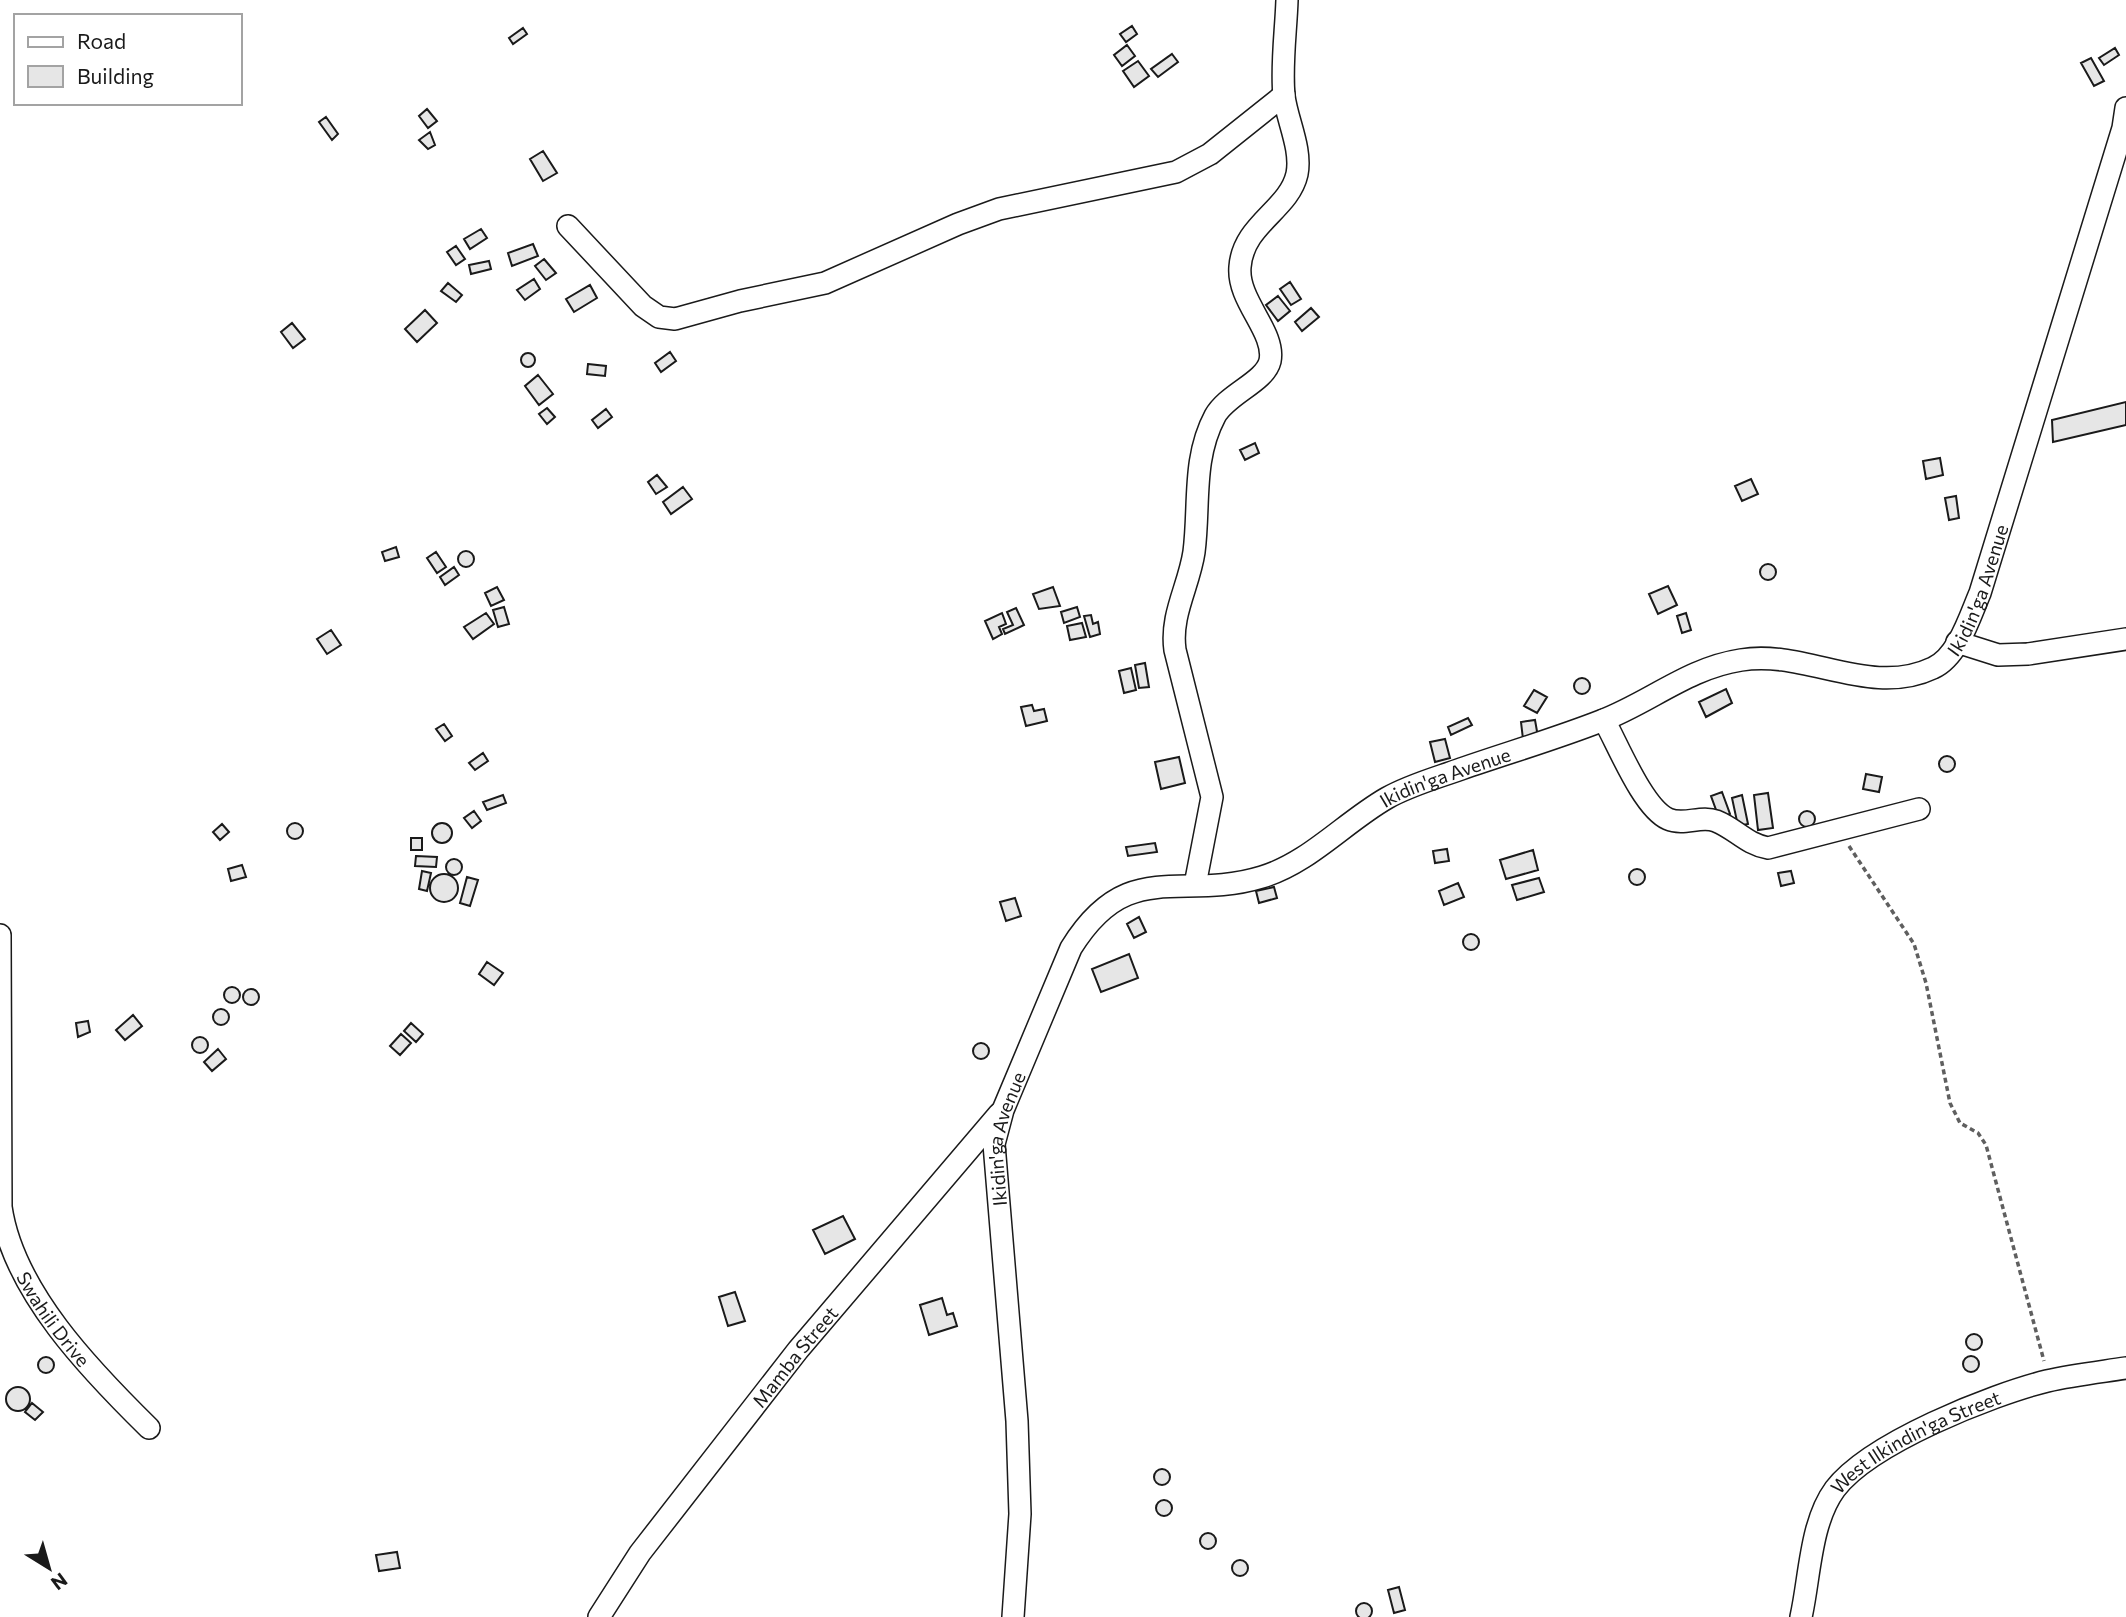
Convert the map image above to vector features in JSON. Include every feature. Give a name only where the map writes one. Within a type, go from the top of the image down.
[{"type":"street","points":[[1195,885],[1212,797],[1175,650],[1173,627],[1194,553],[1197,479],[1212,422],[1226,400],[1259,377],[1270,360],[1269,343],[1243,292],[1240,264],[1245,245],[1256,226],[1288,191],[1297,174],[1296,152],[1284,95],[1287,0]]},
{"type":"street","points":[[568,226],[643,306],[659,317],[675,319],[740,301],[818,286],[999,209],[1176,172],[1210,154],[1284,95]]},
{"type":"street","name":"Ikidin'ga Avenue","points":[[1013,1617],[1020,1514],[1017,1421],[993,1165],[997,1128],[1003,1110],[1071,948],[1083,928],[1099,912],[1137,890],[1155,885],[1240,883],[1265,876],[1287,867],[1404,789],[1604,720],[1687,677],[1742,659],[1789,659],[1872,677],[1912,674],[1934,668],[1957,642],[1980,593],[2123,128],[2126,108]]},
{"type":"street","points":[[1957,642],[1998,655],[2028,654],[2126,639]]},
{"type":"street","points":[[1604,720],[1647,798],[1669,819],[1714,820],[1746,841],[1768,848],[1919,809]]},
{"type":"street","name":"Swahili Drive","points":[[0,934],[4,1227],[20,1269],[72,1346],[149,1428]]},
{"type":"street","name":"Mamba Street","points":[[599,1617],[640,1553],[798,1350],[1003,1110]]},
{"type":"street","name":"West Ilkindin'ga Street","points":[[1801,1617],[1820,1520],[1835,1489],[1860,1465],[1954,1415],[2007,1393],[2049,1380],[2126,1368]]},
{"type":"path","points":[[1838,831],[1914,944],[1926,983],[1950,1103],[1960,1123],[1978,1133],[1986,1145],[2049,1380]]},
{"type":"building","points":[[1132,26],[1137,34],[1126,42],[1120,34]]},
{"type":"building","points":[[523,28],[527,34],[513,44],[509,38]]},
{"type":"building","points":[[1127,45],[1135,56],[1122,66],[1114,55]]},
{"type":"building","points":[[2115,48],[2119,55],[2104,65],[2099,58]]},
{"type":"building","points":[[1172,54],[1178,62],[1158,77],[1151,69]]},
{"type":"building","points":[[2091,58],[2104,81],[2094,86],[2081,63]]},
{"type":"building","points":[[1138,61],[1149,76],[1134,87],[1123,71]]},
{"type":"building","points":[[427,109],[437,121],[428,128],[419,116]]},
{"type":"building","points":[[326,117],[338,134],[332,140],[319,122]]},
{"type":"building","points":[[430,132],[435,145],[428,149],[419,140]]},
{"type":"building","points":[[543,151],[557,173],[543,181],[530,159]]},
{"type":"building","points":[[481,229],[487,238],[470,249],[464,239]]},
{"type":"building","points":[[533,244],[538,256],[512,266],[508,253]]},
{"type":"building","points":[[456,246],[465,259],[456,265],[447,252]]},
{"type":"building","points":[[544,259],[556,273],[546,280],[535,266]]},
{"type":"building","points":[[489,261],[491,269],[471,274],[469,265]]},
{"type":"building","points":[[534,279],[540,289],[525,300],[517,290]]},
{"type":"building","points":[[1290,282],[1301,299],[1291,305],[1280,289]]},
{"type":"building","points":[[448,283],[462,295],[456,302],[441,291]]},
{"type":"building","points":[[590,285],[597,298],[574,312],[566,299]]},
{"type":"building","points":[[1278,296],[1290,311],[1278,321],[1266,305]]},
{"type":"building","points":[[1311,308],[1319,317],[1302,331],[1295,322]]},
{"type":"building","points":[[425,310],[437,323],[417,342],[405,329]]},
{"type":"building","points":[[292,323],[305,339],[293,348],[281,332]]},
{"type":"building","points":[[670,352],[676,361],[661,372],[655,363]]},
{"type":"building","points":[[525,353],[531,353],[535,360],[531,367],[525,367],[521,363],[521,357]]},
{"type":"building","points":[[588,364],[606,366],[605,376],[587,374]]},
{"type":"building","points":[[538,375],[553,394],[539,405],[525,386]]},
{"type":"building","points":[[2126,402],[2126,425],[2053,442],[2052,420]]},
{"type":"building","points":[[547,408],[555,417],[547,424],[539,414]]},
{"type":"building","points":[[606,409],[612,417],[598,428],[592,420]]},
{"type":"building","points":[[1255,443],[1259,453],[1245,460],[1240,450]]},
{"type":"building","points":[[1940,458],[1943,475],[1926,479],[1923,461]]},
{"type":"building","points":[[657,475],[667,487],[656,494],[648,482]]},
{"type":"building","points":[[1751,479],[1758,494],[1742,501],[1735,486]]},
{"type":"building","points":[[683,487],[692,499],[671,514],[663,502]]},
{"type":"building","points":[[1956,496],[1959,518],[1949,520],[1945,498]]},
{"type":"building","points":[[396,547],[399,557],[385,561],[382,552]]},
{"type":"building","points":[[463,551],[469,551],[474,559],[472,565],[463,567],[458,562],[458,556]]},
{"type":"building","points":[[436,552],[446,567],[437,573],[427,558]]},
{"type":"building","points":[[1765,564],[1771,564],[1776,572],[1774,578],[1765,580],[1760,575],[1760,569]]},
{"type":"building","points":[[454,567],[459,575],[445,585],[440,577]]},
{"type":"building","points":[[1668,586],[1677,605],[1658,614],[1649,594]]},
{"type":"building","points":[[497,587],[504,600],[491,606],[485,593]]},
{"type":"building","points":[[1053,587],[1060,606],[1039,609],[1033,594]]},
{"type":"building","points":[[504,607],[509,624],[498,627],[493,610]]},
{"type":"building","points":[[1077,607],[1080,617],[1064,623],[1061,612]]},
{"type":"building","points":[[1016,608],[1024,625],[1005,634],[1003,629],[1013,625],[1007,612]]},
{"type":"building","points":[[486,613],[494,624],[473,639],[464,627]]},
{"type":"building","points":[[1002,613],[1006,624],[999,627],[1002,634],[993,639],[985,621]]},
{"type":"building","points":[[1686,613],[1691,630],[1682,633],[1677,616]]},
{"type":"building","points":[[1091,615],[1093,624],[1098,622],[1100,634],[1090,637],[1084,616]]},
{"type":"building","points":[[1082,623],[1086,637],[1070,640],[1067,626]]},
{"type":"building","points":[[331,630],[341,645],[327,654],[317,639]]},
{"type":"building","points":[[1145,663],[1149,687],[1139,688],[1135,665]]},
{"type":"building","points":[[1131,668],[1136,690],[1124,693],[1119,671]]},
{"type":"building","points":[[1579,678],[1585,678],[1590,686],[1588,692],[1579,694],[1574,689],[1574,683]]},
{"type":"building","points":[[1726,689],[1732,703],[1706,717],[1699,702]]},
{"type":"building","points":[[1534,690],[1547,697],[1537,713],[1524,706]]},
{"type":"building","points":[[1032,705],[1034,711],[1044,709],[1047,721],[1026,726],[1021,707]]},
{"type":"building","points":[[1468,718],[1472,725],[1451,735],[1448,727]]},
{"type":"building","points":[[1535,720],[1538,737],[1523,739],[1521,722]]},
{"type":"building","points":[[444,724],[452,736],[445,741],[436,729]]},
{"type":"building","points":[[1445,739],[1450,758],[1435,762],[1430,742]]},
{"type":"building","points":[[483,753],[488,761],[475,770],[469,763]]},
{"type":"building","points":[[1944,756],[1950,756],[1955,764],[1953,770],[1944,772],[1939,767],[1939,761]]},
{"type":"building","points":[[1179,757],[1185,783],[1161,789],[1155,762]]},
{"type":"building","points":[[1866,774],[1882,777],[1879,792],[1863,789]]},
{"type":"building","points":[[1722,792],[1730,814],[1719,818],[1711,796]]},
{"type":"building","points":[[1768,793],[1773,828],[1758,830],[1754,795]]},
{"type":"building","points":[[503,795],[506,803],[487,810],[483,802]]},
{"type":"building","points":[[1742,795],[1748,824],[1738,826],[1732,798]]},
{"type":"building","points":[[474,811],[481,821],[472,828],[464,818]]},
{"type":"building","points":[[1804,811],[1810,811],[1815,819],[1813,825],[1804,827],[1799,822],[1799,816]]},
{"type":"building","points":[[292,823],[298,823],[303,831],[301,837],[292,839],[287,834],[287,828]]},
{"type":"building","points":[[442,823],[449,826],[452,833],[449,840],[442,843],[435,840],[432,833],[435,826]]},
{"type":"building","points":[[222,824],[229,832],[220,840],[213,832]]},
{"type":"building","points":[[411,838],[422,838],[422,850],[411,850]]},
{"type":"building","points":[[1155,843],[1157,852],[1128,856],[1126,847]]},
{"type":"building","points":[[1447,849],[1449,861],[1435,863],[1433,851]]},
{"type":"building","points":[[1533,850],[1538,870],[1506,879],[1500,860]]},
{"type":"building","points":[[416,856],[437,857],[436,867],[415,866]]},
{"type":"building","points":[[451,859],[457,859],[462,867],[460,873],[451,875],[446,870],[446,864]]},
{"type":"building","points":[[242,865],[246,877],[231,881],[228,869]]},
{"type":"building","points":[[1634,869],[1640,869],[1645,877],[1643,883],[1634,885],[1629,880],[1629,874]]},
{"type":"building","points":[[422,871],[431,873],[427,891],[419,889]]},
{"type":"building","points":[[1791,871],[1794,883],[1781,886],[1778,873]]},
{"type":"building","points":[[444,874],[454,878],[458,888],[454,898],[444,902],[434,898],[430,888],[434,878]]},
{"type":"building","points":[[467,877],[478,880],[470,906],[460,903]]},
{"type":"building","points":[[1539,878],[1544,892],[1517,900],[1512,885]]},
{"type":"building","points":[[1458,883],[1464,897],[1444,905],[1439,891]]},
{"type":"building","points":[[1274,887],[1277,898],[1259,903],[1256,891]]},
{"type":"building","points":[[1015,898],[1021,916],[1006,921],[1000,902]]},
{"type":"building","points":[[1139,917],[1146,932],[1134,938],[1127,924]]},
{"type":"building","points":[[1468,934],[1474,934],[1479,942],[1477,948],[1468,950],[1463,945],[1463,939]]},
{"type":"building","points":[[1129,954],[1138,978],[1101,992],[1092,969]]},
{"type":"building","points":[[487,962],[503,973],[494,985],[479,974]]},
{"type":"building","points":[[229,987],[235,987],[240,995],[238,1001],[229,1003],[224,998],[224,992]]},
{"type":"building","points":[[248,989],[254,989],[259,997],[257,1003],[248,1005],[243,1000],[243,994]]},
{"type":"building","points":[[218,1009],[224,1009],[229,1017],[227,1023],[218,1025],[213,1020],[213,1014]]},
{"type":"building","points":[[133,1015],[142,1026],[125,1040],[116,1030]]},
{"type":"building","points":[[88,1021],[90,1032],[78,1037],[76,1023]]},
{"type":"building","points":[[411,1023],[423,1034],[416,1042],[404,1031]]},
{"type":"building","points":[[401,1034],[411,1043],[400,1055],[390,1046]]},
{"type":"building","points":[[197,1037],[203,1037],[208,1045],[206,1051],[197,1053],[192,1048],[192,1042]]},
{"type":"building","points":[[978,1043],[984,1043],[989,1051],[987,1057],[978,1059],[973,1054],[973,1048]]},
{"type":"building","points":[[218,1049],[226,1059],[212,1071],[204,1062]]},
{"type":"building","points":[[843,1216],[855,1239],[825,1254],[813,1230]]},
{"type":"building","points":[[735,1292],[745,1321],[728,1326],[719,1297]]},
{"type":"building","points":[[942,1298],[947,1315],[953,1313],[957,1326],[929,1335],[920,1305]]},
{"type":"building","points":[[1971,1334],[1977,1334],[1982,1342],[1980,1348],[1971,1350],[1966,1345],[1966,1339]]},
{"type":"building","points":[[1968,1356],[1974,1356],[1979,1364],[1977,1370],[1968,1372],[1963,1367],[1963,1361]]},
{"type":"building","points":[[43,1357],[49,1357],[54,1365],[52,1371],[43,1373],[38,1368],[38,1362]]},
{"type":"building","points":[[18,1387],[27,1390],[30,1399],[27,1408],[18,1411],[9,1408],[6,1399],[9,1390]]},
{"type":"building","points":[[32,1403],[43,1412],[35,1420],[25,1412]]},
{"type":"building","points":[[1159,1469],[1165,1469],[1170,1477],[1168,1483],[1159,1485],[1154,1480],[1154,1474]]},
{"type":"building","points":[[1161,1500],[1167,1500],[1172,1508],[1170,1514],[1161,1516],[1156,1511],[1156,1505]]},
{"type":"building","points":[[1205,1533],[1211,1533],[1216,1541],[1214,1547],[1205,1549],[1200,1544],[1200,1538]]},
{"type":"building","points":[[397,1552],[400,1568],[379,1571],[376,1555]]},
{"type":"building","points":[[1237,1560],[1243,1560],[1248,1568],[1246,1574],[1237,1576],[1232,1571],[1232,1565]]},
{"type":"building","points":[[1399,1587],[1405,1610],[1394,1613],[1388,1590]]},
{"type":"building","points":[[1364,1603],[1371,1608],[1370,1617],[1358,1617],[1358,1605]]}]
